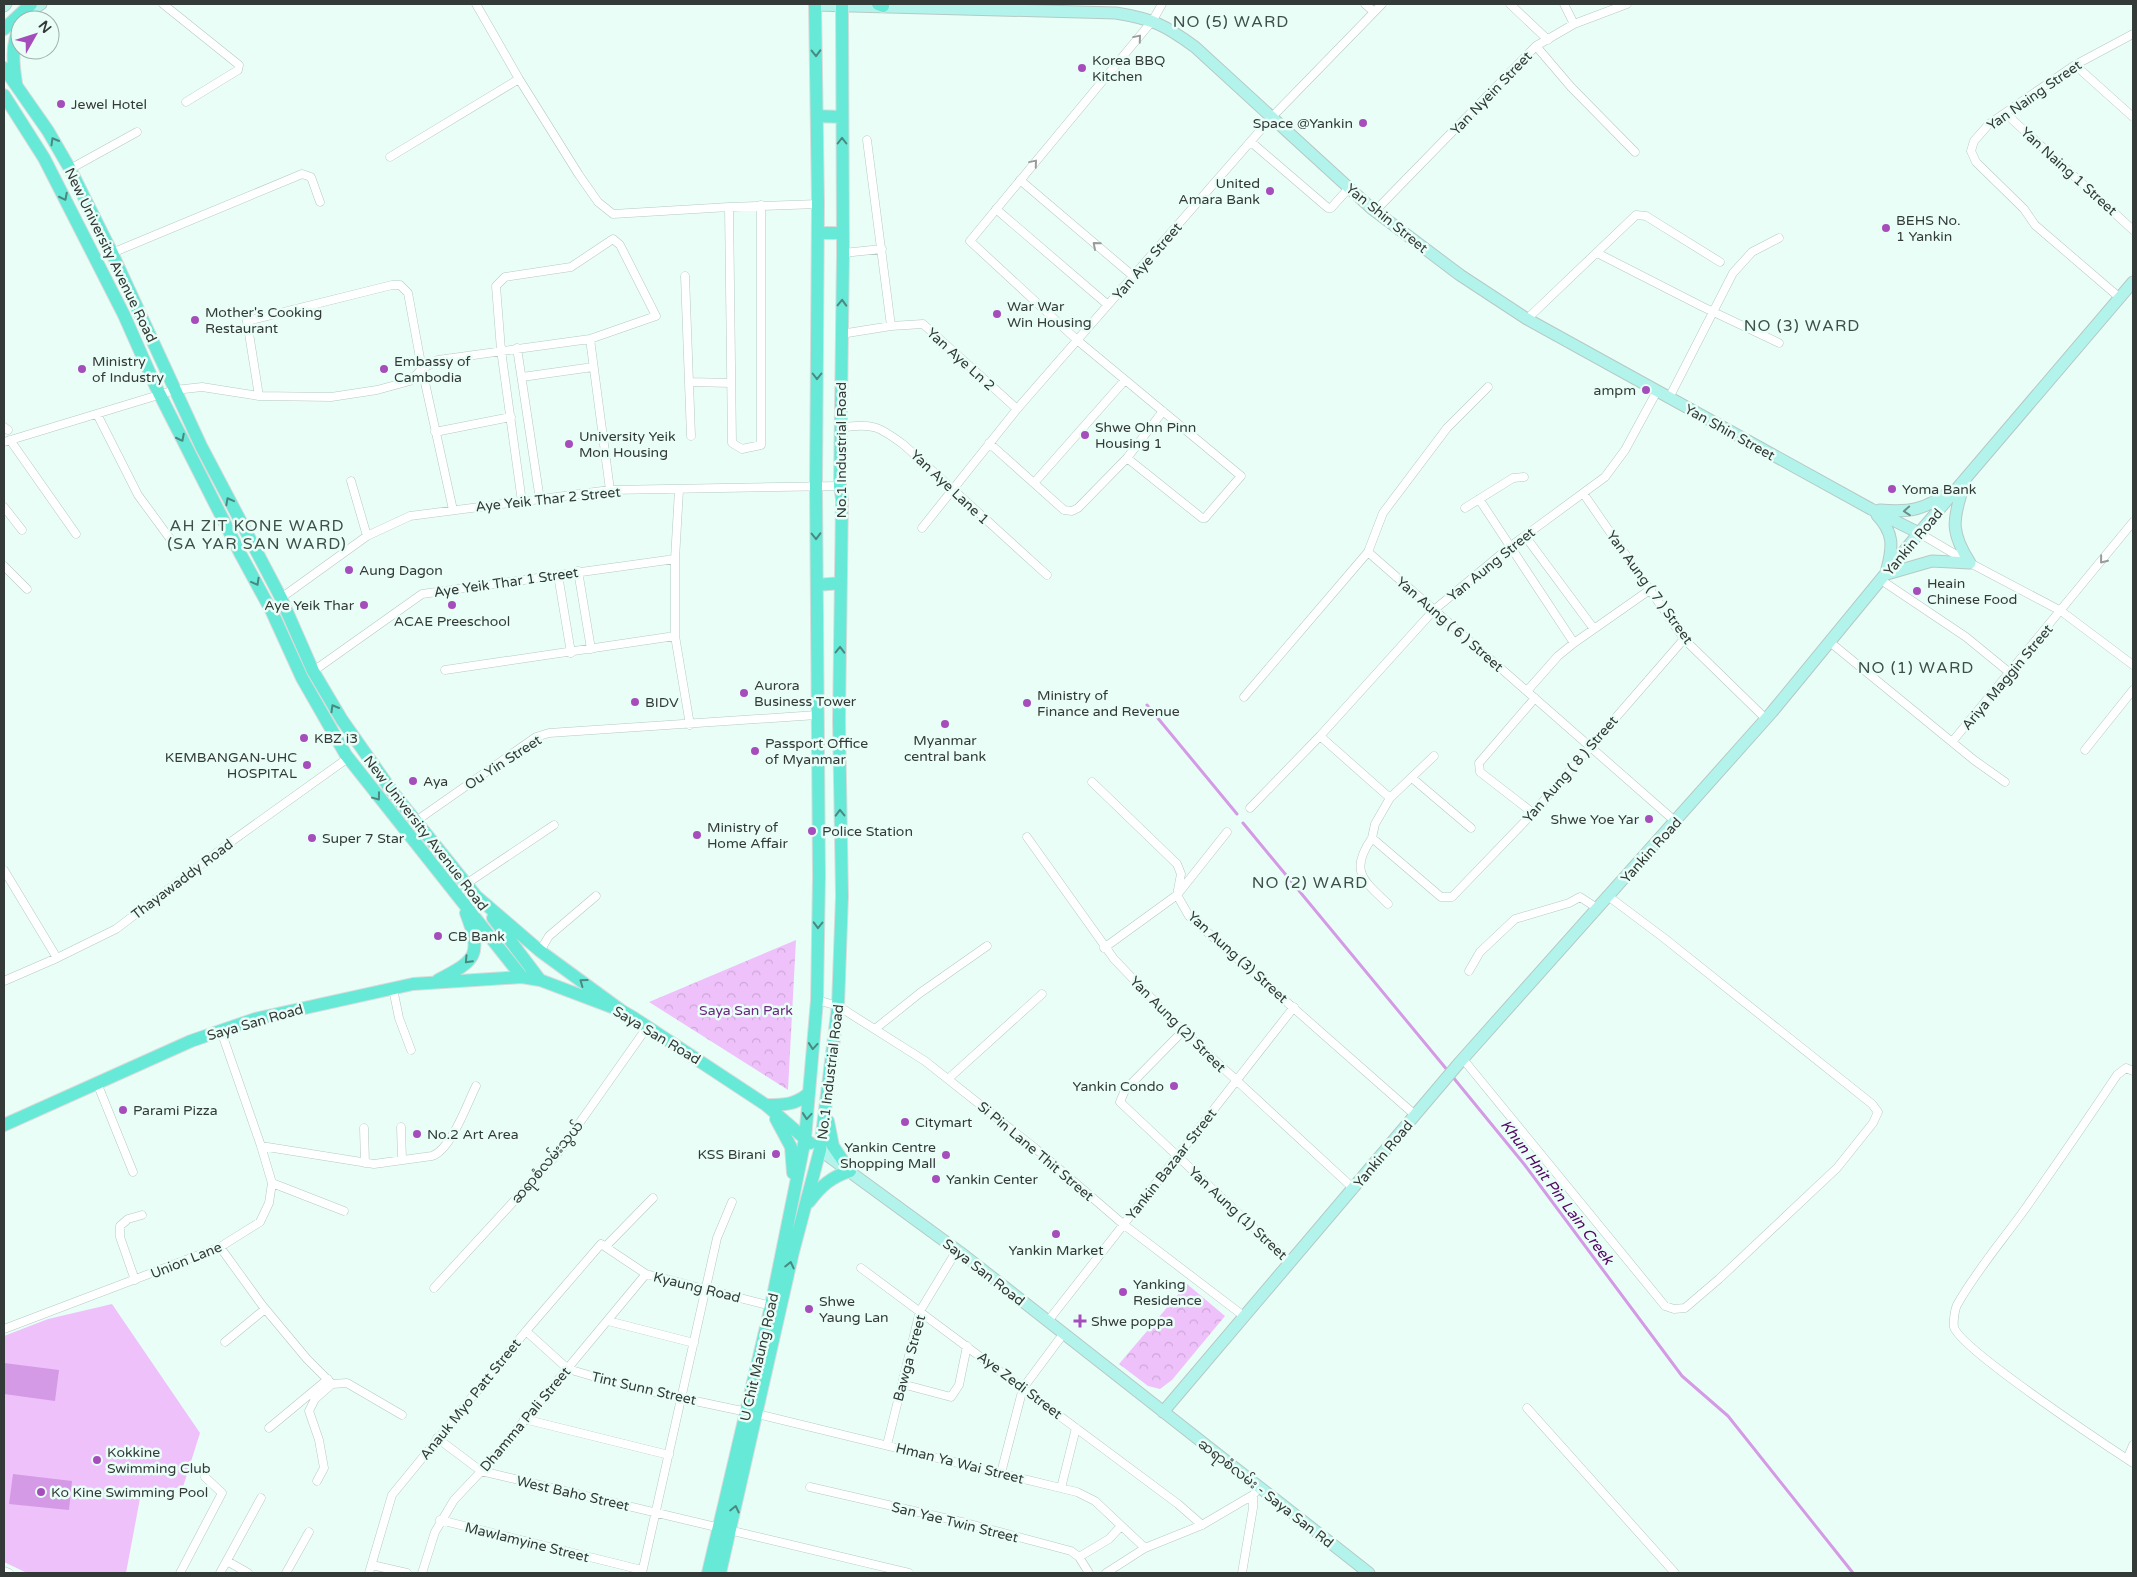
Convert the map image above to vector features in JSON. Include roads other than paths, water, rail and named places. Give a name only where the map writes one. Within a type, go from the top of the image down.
[{"type":"main road","name":"Yan Shin Street","points":[[816,4],[1116,13],[1153,20],[1176,32],[1195,47],[1375,211],[1460,275],[1527,319],[1870,509],[1919,533]]},
{"type":"main road","name":"No.1 Industrial Road","points":[[805,1139],[817,1000],[819,876],[816,487],[818,204],[816,4]]},
{"type":"main road","name":"No.1 Industrial Road","points":[[820,1150],[828,1096],[838,1000],[842,896],[840,682],[842,499],[840,486],[843,253],[842,5]]},
{"type":"main road","points":[[13,60],[16,86]]},
{"type":"main road","name":"New University Avenue Road","points":[[4,68],[48,131],[112,253],[201,446],[281,598],[308,675],[361,749],[540,980]]},
{"type":"main road","name":"New University Avenue Road","points":[[4,95],[44,158],[241,555],[308,675],[348,758],[522,977]]},
{"type":"main road","points":[[4,103],[14,111]]},
{"type":"main road","points":[[817,116],[842,117]]},
{"type":"main road","points":[[818,233],[843,233]]},
{"type":"main road","points":[[96,261],[112,253]]},
{"type":"main road","name":"Yankin Road","points":[[1163,1412],[1354,1189],[1450,1073],[1766,719],[1831,643],[1919,533],[2133,282]]},
{"type":"main road","points":[[817,351],[841,350]]},
{"type":"main road","points":[[1870,509],[1914,511],[1930,504],[1965,481]]},
{"type":"main road","points":[[1965,481],[1958,501],[1954,530],[1958,542],[1970,563]]},
{"type":"main road","points":[[1870,509],[1886,525],[1891,537],[1891,550],[1883,577]]},
{"type":"main road","points":[[1883,577],[1914,565],[1932,561],[1970,563]]},
{"type":"main road","points":[[817,586],[841,583]]},
{"type":"main road","points":[[817,683],[840,682]]},
{"type":"main road","points":[[348,758],[361,749]]},
{"type":"main road","points":[[417,847],[429,838]]},
{"type":"main road","points":[[476,896],[540,951],[622,1011]]},
{"type":"main road","points":[[433,982],[458,970],[470,960],[476,950],[474,934],[460,900]]},
{"type":"main road","name":"Saya San Road","points":[[4,1125],[191,1041],[255,1019],[413,984],[522,977],[540,980],[622,1011],[648,1026],[766,1105],[805,1139],[956,1250],[1163,1412]]},
{"type":"main road","points":[[766,1105],[787,1105],[803,1098],[809,1093]]},
{"type":"main road","points":[[797,1208],[826,1182],[835,1176],[850,1171],[833,1146],[828,1127],[828,1096]]},
{"type":"main road","points":[[766,1105],[791,1147],[797,1208]]},
{"type":"main road","name":"U Chit Maung Road","points":[[708,1573],[724,1529],[752,1413],[797,1208],[805,1139]]},
{"type":"main road","name":"U Chit Maung Road","points":[[752,1413],[771,1306],[797,1208],[820,1150]]},
{"type":"main road","name":"ဆရာစံလမ်း - Saya San Rd","points":[[1163,1412],[1256,1492],[1356,1569],[1369,1573]]},
{"type":"main road","name":"U Chit Maung Road","points":[[720,1573],[724,1529]]},
{"type":"street","points":[[163,4],[238,65],[238,70],[186,102]]},
{"type":"street","points":[[476,4],[519,79],[598,202],[613,214],[818,204]]},
{"type":"street","points":[[1127,458],[1202,518],[1205,518],[1240,478],[1239,474],[1077,340],[970,241],[1153,20],[1162,4]]},
{"type":"street","points":[[1365,4],[1373,11]]},
{"type":"street","name":"Yan Aye Street","points":[[922,528],[1017,409],[1272,117],[1373,11],[1382,4]]},
{"type":"street","points":[[1510,4],[1548,40]]},
{"type":"street","points":[[1564,4],[1574,24]]},
{"type":"street","name":"Yan Nyein Street","points":[[1375,211],[1536,46],[1574,24],[1627,4]]},
{"type":"street","name":"Yan Naing Street","points":[[2120,298],[2035,225],[2024,209],[1976,162],[1971,152],[1974,140],[1989,124],[2075,65],[2133,34]]},
{"type":"street","points":[[1536,46],[1571,87],[1635,152]]},
{"type":"street","points":[[2075,65],[2133,117]]},
{"type":"street","points":[[390,156],[519,79]]},
{"type":"street","name":"Yan Naing 1 Street","points":[[2005,113],[2133,230]]},
{"type":"street","points":[[70,170],[137,132]]},
{"type":"street","points":[[867,140],[891,326]]},
{"type":"street","points":[[1251,142],[1328,208],[1331,208],[1349,188]]},
{"type":"street","points":[[112,253],[302,174],[311,176],[320,202]]},
{"type":"street","points":[[1020,180],[1133,276]]},
{"type":"street","points":[[730,207],[732,443],[742,449],[761,446],[761,206]]},
{"type":"street","points":[[996,209],[1108,305]]},
{"type":"street","points":[[1527,319],[1636,215],[1641,214],[1720,262]]},
{"type":"street","points":[[1669,398],[1714,313],[1733,272],[1752,252],[1779,238]]},
{"type":"street","points":[[76,534],[7,441],[175,390],[202,388],[259,396],[331,397],[377,390],[410,381],[422,369],[438,360],[501,350],[590,339],[656,316],[620,245],[613,239],[571,267],[506,277],[496,286],[501,350],[522,502]]},
{"type":"street","points":[[843,253],[882,249]]},
{"type":"street","points":[[1597,253],[1714,313],[1779,343]]},
{"type":"street","points":[[685,276],[691,436]]},
{"type":"street","points":[[259,396],[247,321],[400,284],[408,293],[435,432],[453,510]]},
{"type":"street","name":"Yan Aye Ln 2","points":[[841,334],[891,326],[923,324],[1017,409]]},
{"type":"street","points":[[590,339],[610,490]]},
{"type":"street","points":[[517,348],[540,500]]},
{"type":"street","points":[[522,377],[593,367]]},
{"type":"street","points":[[1034,483],[1125,380]]},
{"type":"street","points":[[689,382],[731,383]]},
{"type":"street","points":[[1244,697],[1368,552],[1383,512],[1447,428],[1488,387]]},
{"type":"street","name":"Yan Aung Street","points":[[1250,808],[1320,736],[1434,610],[1511,546],[1604,477],[1625,450],[1657,391]]},
{"type":"street","points":[[989,443],[1064,510],[1072,511],[1078,508],[1127,458],[1163,411]]},
{"type":"street","points":[[97,414],[138,495],[171,540]]},
{"type":"street","points":[[435,432],[510,417]]},
{"type":"street","name":"Yan Aye Lane 1","points":[[841,428],[859,424],[881,428],[904,445],[1047,576]]},
{"type":"street","points":[[1465,508],[1513,478],[1524,477]]},
{"type":"street","points":[[351,481],[366,536]]},
{"type":"street","name":"Aye Yeik Thar 2 Street","points":[[281,598],[366,536],[410,516],[610,490],[840,486]]},
{"type":"street","points":[[679,490],[675,559],[675,636],[690,724]]},
{"type":"street","name":"Yan Aung ( 7 ) Street","points":[[1583,493],[1684,638],[1766,719]]},
{"type":"street","points":[[1478,499],[1574,643]]},
{"type":"street","points":[[4,507],[22,530]]},
{"type":"street","points":[[2061,611],[2133,522]]},
{"type":"street","name":"Ariya Maggin Street","points":[[1919,533],[1970,563],[2061,611],[2133,665]]},
{"type":"street","points":[[1525,536],[1594,629]]},
{"type":"street","name":"Yan Aung ( 6 ) Street","points":[[1368,552],[1676,822]]},
{"type":"street","name":"Aye Yeik Thar 1 Street","points":[[308,675],[422,594],[675,559]]},
{"type":"street","points":[[4,566],[27,589]]},
{"type":"street","points":[[578,571],[591,649]]},
{"type":"street","points":[[558,575],[570,652]]},
{"type":"street","points":[[1883,577],[1966,637],[2010,673]]},
{"type":"street","points":[[1527,691],[1558,656],[1650,588]]},
{"type":"street","name":"Ariya Maggin Street","points":[[1952,742],[2061,611]]},
{"type":"street","points":[[445,670],[675,636]]},
{"type":"street","name":"Yan Aung ( 8 ) Street","points":[[1372,838],[1441,898],[1452,897],[1533,813],[1684,638]]},
{"type":"street","points":[[1831,643],[1952,742],[2005,782]]},
{"type":"street","points":[[2085,750],[2133,690]]},
{"type":"street","points":[[1533,813],[1480,772],[1479,763],[1535,698]]},
{"type":"street","name":"Ou Yin Street","points":[[416,821],[536,738],[550,733],[817,715]]},
{"type":"street","points":[[1320,736],[1390,798]]},
{"type":"street","points":[[1388,904],[1363,880],[1359,868],[1362,852],[1372,838],[1375,824],[1390,798],[1434,756]]},
{"type":"street","name":"Thayawaddy Road","points":[[4,980],[56,958],[116,928],[232,841],[348,758]]},
{"type":"street","points":[[1412,778],[1471,828]]},
{"type":"street","name":"Yan Aung (3) Street","points":[[1092,782],[1177,864],[1181,874],[1178,894],[1188,916],[1415,1115]]},
{"type":"street","points":[[466,884],[554,825]]},
{"type":"street","points":[[1104,948],[1178,894],[1227,832]]},
{"type":"street","name":"Yan Aung (2) Street","points":[[1027,837],[1104,948],[1183,1032],[1354,1189]]},
{"type":"street","points":[[4,870],[56,958]]},
{"type":"street","points":[[540,951],[549,936],[596,896]]},
{"type":"street","points":[[1463,1059],[1665,1306],[1674,1309],[1685,1308],[1719,1279],[1837,1168],[1873,1123],[1878,1112],[1872,1104],[1664,938],[1608,896]]},
{"type":"street","points":[[1469,971],[1480,952],[1515,919],[1569,903],[1580,897],[1586,899],[1597,908]]},
{"type":"street","points":[[875,1029],[920,993],[987,946]]},
{"type":"street","points":[[392,989],[399,1018],[411,1050]]},
{"type":"street","points":[[948,1079],[1042,994]]},
{"type":"street","name":"Si Pin Lane Thit Street","points":[[817,1000],[838,1000],[875,1029],[926,1061],[1047,1158],[1123,1224],[1245,1317]]},
{"type":"street","name":"Yankin Bazaar Street","points":[[1048,1321],[1294,1007]]},
{"type":"street","name":"ဆရာစံလမ်းသွယ်","points":[[434,1288],[559,1152],[648,1026]]},
{"type":"street","name":"Union Lane","points":[[4,1330],[220,1248],[260,1222],[269,1203],[272,1183],[221,1031]]},
{"type":"street","name":"Yan Aung (1) Street","points":[[1183,1032],[1125,1090],[1120,1102],[1291,1263]]},
{"type":"street","points":[[2133,1072],[2126,1068],[2117,1075],[2025,1209],[1976,1276],[1956,1307],[1954,1326],[1960,1338],[1972,1349],[2038,1398],[2130,1461],[2133,1445]]},
{"type":"street","points":[[97,1083],[133,1172]]},
{"type":"street","points":[[261,1146],[374,1164],[432,1156],[439,1153],[448,1143],[476,1086]]},
{"type":"street","points":[[401,1127],[402,1160]]},
{"type":"street","points":[[364,1128],[365,1163]]},
{"type":"street","points":[[272,1183],[344,1211]]},
{"type":"street","name":"Anauk Myo Patt Street","points":[[369,1573],[392,1494],[526,1331],[604,1245],[653,1198]]},
{"type":"street","points":[[642,1572],[717,1238],[732,1202]]},
{"type":"street","points":[[135,1280],[120,1237],[120,1226],[128,1219],[142,1215]]},
{"type":"street","name":"Kyaung Road","points":[[604,1245],[646,1274],[771,1306]]},
{"type":"street","points":[[220,1248],[265,1309],[307,1359],[330,1381],[347,1383],[402,1416]]},
{"type":"street","name":"Bawga Street","points":[[887,1445],[920,1311],[956,1250]]},
{"type":"street","name":"Aye Zedi Street","points":[[861,1268],[1178,1504],[1202,1525]]},
{"type":"street","name":"Dhamma Pali Street","points":[[422,1573],[440,1520],[454,1500],[481,1472],[646,1274]]},
{"type":"street","points":[[225,1342],[265,1309]]},
{"type":"street","points":[[608,1321],[694,1343]]},
{"type":"street","name":"Tint Sunn Street","points":[[526,1331],[568,1369],[629,1387],[752,1413]]},
{"type":"street","points":[[1000,1473],[1023,1388],[1064,1334]]},
{"type":"street","points":[[902,1384],[950,1398],[959,1385],[967,1346]]},
{"type":"street","points":[[268,1428],[330,1381]]},
{"type":"street","points":[[317,1481],[324,1468],[319,1440],[309,1411],[315,1399],[330,1381]]},
{"type":"street","points":[[1527,1408],[1675,1573]]},
{"type":"street","name":"Hman Ya Wai Street","points":[[752,1413],[1077,1492],[1095,1501],[1145,1548]]},
{"type":"street","points":[[524,1420],[669,1455]]},
{"type":"street","points":[[1061,1488],[1076,1428]]},
{"type":"street","name":"West Baho Street","points":[[438,1438],[481,1472],[909,1573]]},
{"type":"street","points":[[180,1573],[222,1493],[205,1477]]},
{"type":"street","name":"San Yae Twin Street","points":[[810,1488],[1071,1550],[1079,1557]]},
{"type":"street","points":[[1106,1573],[1145,1548],[1202,1525],[1256,1492]]},
{"type":"street","points":[[1242,1573],[1256,1492]]},
{"type":"street","points":[[220,1573],[261,1498]]},
{"type":"street","name":"Mawlamyine Street","points":[[440,1520],[642,1572]]},
{"type":"street","points":[[1089,1573],[1079,1557],[1110,1539],[1121,1526]]},
{"type":"street","points":[[286,1573],[309,1532]]},
{"type":"street","points":[[227,1561],[248,1573]]},
{"type":"street","points":[[372,1565],[406,1573]]},
{"type":"street","points":[[4,1571],[9,1573]]},
{"type":"waterway","name":"Khun Hnit Pin Lain Creek","points":[[1147,705],[1237,814]]},
{"type":"waterway","name":"Khun Hnit Pin Lain Creek","points":[[1243,823],[1448,1071]]},
{"type":"waterway","name":"Khun Hnit Pin Lain Creek","points":[[1452,1076],[1524,1164],[1682,1376],[1728,1416],[1853,1573]]},
{"type":"place","name":"Korea BBQ Kitchen","points":[[1082,68]]},
{"type":"place","name":"Jewel Hotel","points":[[61,104]]},
{"type":"place","name":"Space @Yankin","points":[[1363,123]]},
{"type":"place","name":"United Amara Bank","points":[[1270,191]]},
{"type":"place","name":"BEHS No. 1 Yankin","points":[[1886,228]]},
{"type":"place","name":"War War Win Housing","points":[[997,314]]},
{"type":"place","name":"Mother's Cooking Restaurant","points":[[195,320]]},
{"type":"place","name":"Ministry of Industry","points":[[82,369]]},
{"type":"place","name":"Embassy of Cambodia","points":[[384,369]]},
{"type":"place","name":"ampm","points":[[1646,390]]},
{"type":"place","name":"Shwe Ohn Pinn Housing 1","points":[[1085,435]]},
{"type":"place","name":"University Yeik Mon Housing","points":[[569,444]]},
{"type":"place","name":"Yoma Bank","points":[[1892,489]]},
{"type":"place","name":"Aung Dagon","points":[[349,570]]},
{"type":"place","name":"Heain Chinese Food","points":[[1917,591]]},
{"type":"place","name":"Aye Yeik Thar","points":[[364,605]]},
{"type":"place","name":"ACAE Preeschool","points":[[452,605]]},
{"type":"place","name":"Aurora Business Tower","points":[[744,693]]},
{"type":"place","name":"BIDV","points":[[635,702]]},
{"type":"place","name":"Ministry of Finance and Revenue","points":[[1027,703]]},
{"type":"place","name":"Myanmar central bank","points":[[945,724]]},
{"type":"place","name":"KBZ i3","points":[[304,738]]},
{"type":"place","name":"Passport Office of Myanmar","points":[[755,751]]},
{"type":"place","name":"KEMBANGAN-UHC HOSPITAL","points":[[307,765]]},
{"type":"place","name":"Aya","points":[[413,781]]},
{"type":"place","name":"Shwe Yoe Yar","points":[[1649,819]]},
{"type":"place","name":"Police Station","points":[[812,831]]},
{"type":"place","name":"Ministry of Home Affair","points":[[697,835]]},
{"type":"place","name":"Super 7 Star","points":[[312,838]]},
{"type":"place","name":"CB Bank","points":[[438,936]]},
{"type":"place","name":"Yankin Condo","points":[[1174,1086]]},
{"type":"place","name":"Parami Pizza","points":[[123,1110]]},
{"type":"place","name":"Citymart","points":[[905,1122]]},
{"type":"place","name":"No.2 Art Area","points":[[417,1134]]},
{"type":"place","name":"KSS Birani","points":[[776,1154]]},
{"type":"place","name":"Yankin Centre Shopping Mall","points":[[946,1155]]},
{"type":"place","name":"Yankin Center","points":[[936,1179]]},
{"type":"place","name":"Yankin Market","points":[[1056,1234]]},
{"type":"place","name":"Yanking Residence","points":[[1123,1292]]},
{"type":"place","name":"Shwe Yaung Lan","points":[[809,1309]]},
{"type":"place","name":"Shwe poppa","points":[[1080,1321]]},
{"type":"place","name":"Kokkine Swimming Club","points":[[97,1460]]},
{"type":"place","name":"Ko Kine Swimming Pool","points":[[41,1492]]},
{"type":"district","name":"NO (5) WARD","points":[[1231,21]]},
{"type":"district","name":"NO (3) WARD","points":[[1802,325]]},
{"type":"district","name":"AH ZIT KONE WARD (SA YAR SAN WARD)","points":[[257,534]]},
{"type":"district","name":"NO (1) WARD","points":[[1916,667]]},
{"type":"district","name":"NO (2) WARD","points":[[1310,882]]},
{"type":"park label","name":"Saya San Park","points":[[746,1010]]}]
